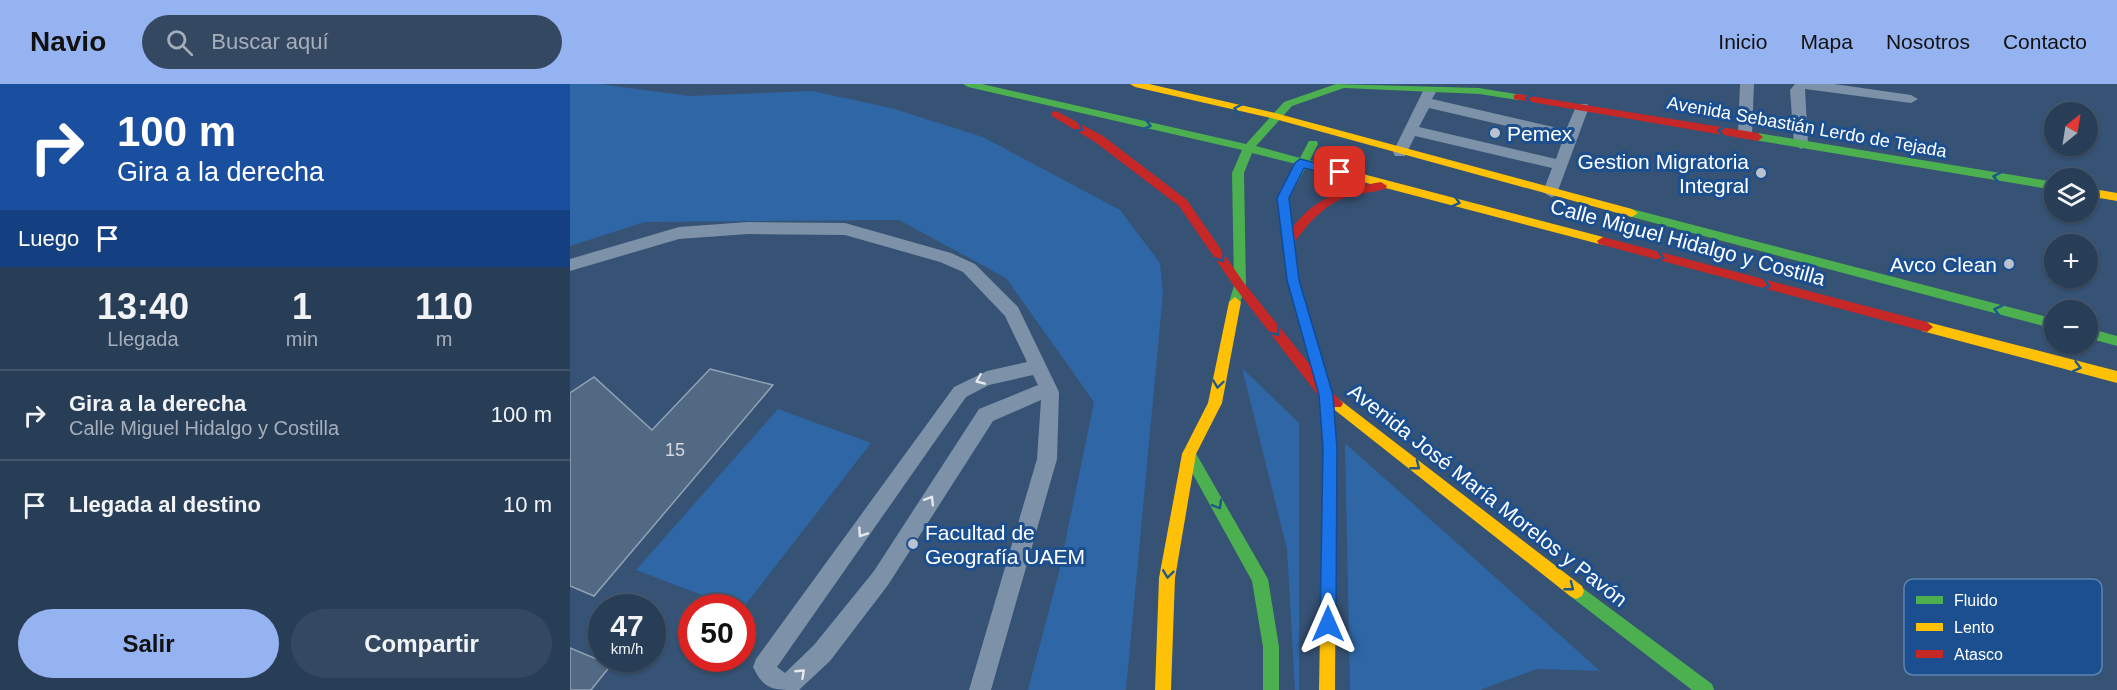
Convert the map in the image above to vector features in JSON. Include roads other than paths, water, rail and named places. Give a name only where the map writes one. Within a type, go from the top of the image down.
[{"type":"main road","name":"Calle Miguel Hidalgo y Costilla","points":[[968,84],[1248,148],[2117,377]]},
{"type":"main road","name":"Calle Miguel Hidalgo y Costilla","points":[[1135,84],[1152,86],[1275,116],[1400,152],[2044,321]]},
{"type":"main road","name":"Avenida Sebastián Lerdo de Tejada","points":[[1248,148],[1288,104],[1343,85],[1432,88],[1479,91],[1582,107],[2044,184]]},
{"type":"main road","points":[[1328,690],[1330,449],[1326,395],[1293,280],[1283,198],[1300,163],[1322,131],[1343,85]]},
{"type":"main road","name":"Avenida José María Morelos y Pavón","points":[[1029,98],[1099,139],[1183,203],[1240,286],[1326,395],[1635,638],[1706,690]]},
{"type":"main road","points":[[1163,690],[1167,578],[1189,454],[1215,403],[1230,318],[1240,286],[1237,222],[1238,173],[1248,148]]},
{"type":"main road","points":[[1288,243],[1303,219],[1337,197],[1367,188],[1399,187]]},
{"type":"main road","points":[[2098,194],[2117,197]]},
{"type":"main road","points":[[2098,335],[2117,340]]},
{"type":"main road","points":[[1189,454],[1260,579],[1271,647],[1271,690]]},
{"type":"lane","points":[[1745,134],[1747,84]]},
{"type":"lane","points":[[1801,144],[1797,90],[1802,84],[1911,99]]},
{"type":"lane","points":[[1400,152],[1432,88]]},
{"type":"lane","points":[[1424,102],[1571,136]]},
{"type":"lane","points":[[1551,192],[1582,107]]},
{"type":"lane","points":[[1411,130],[1561,165]]},
{"type":"lane","points":[[570,266],[679,233],[758,228],[845,230],[945,257],[969,268],[1012,312],[1036,367],[1050,392],[1050,437],[1047,459],[981,690]]},
{"type":"lane","points":[[1036,367],[996,374],[974,382],[960,392],[857,540],[764,667],[772,679],[788,685],[822,653],[881,578],[986,415],[1035,393],[1050,392]]},
{"type":"place","name":"Pemex","points":[[1495,133]]},
{"type":"place","name":"Gestion Migratoria Integral","points":[[1761,173]]},
{"type":"place","name":"Avco Clean","points":[[2009,264]]},
{"type":"place","name":"Facultad de Geografía UAEM","points":[[913,544]]}]
